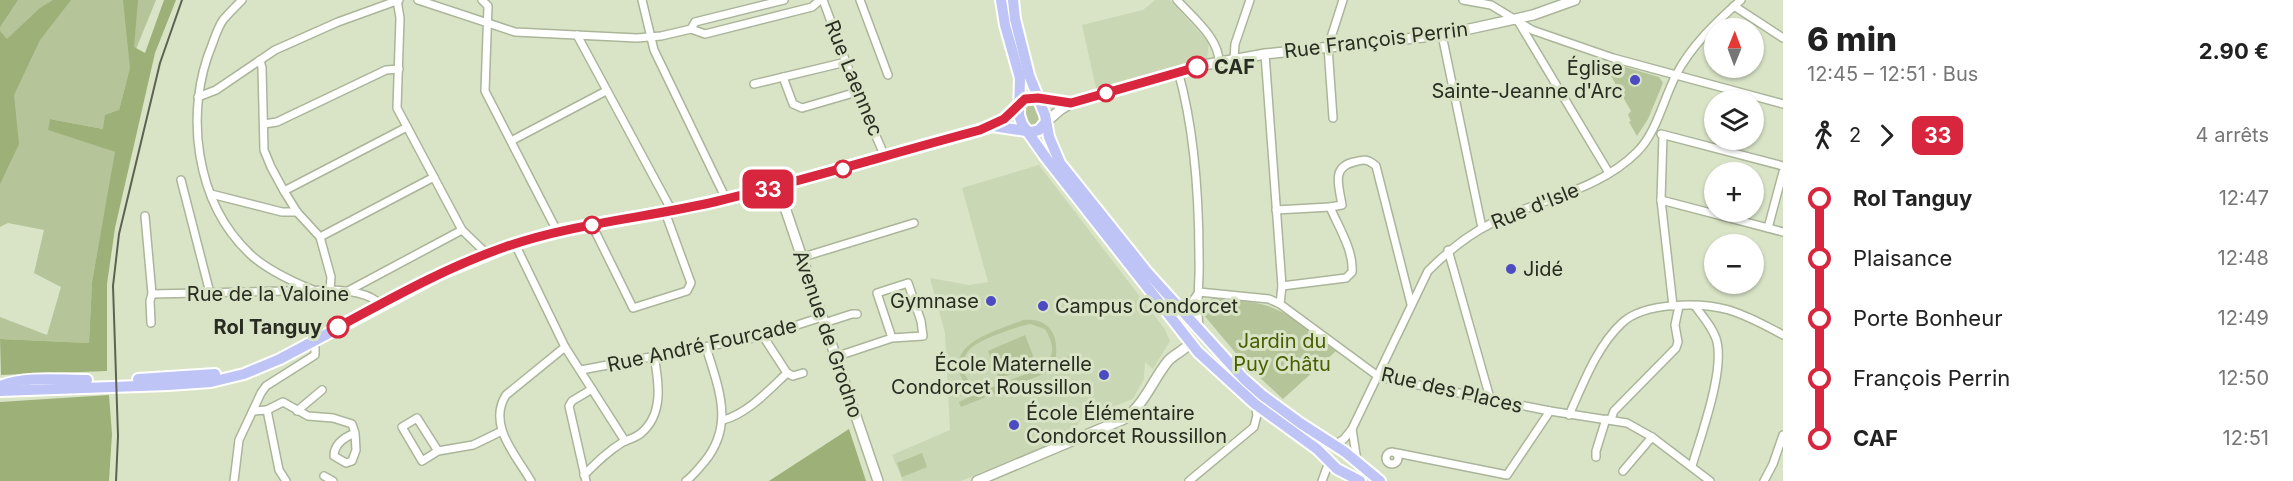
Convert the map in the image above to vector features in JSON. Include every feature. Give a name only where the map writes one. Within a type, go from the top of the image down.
[{"type":"main road","points":[[1001,0],[1005,25],[1020,78],[1019,115],[1028,132],[1195,336],[1355,473]]},
{"type":"main road","points":[[1013,0],[1015,19],[1029,75],[1060,163],[1195,336],[1210,364],[1256,404],[1317,449],[1331,453]]},
{"type":"main road","name":"Rue François Perrin","points":[[993,126],[1017,128],[1028,132],[1039,130],[1071,103],[1178,71],[1219,62],[1265,54],[1403,41],[1442,35],[1516,18],[1575,0]]},
{"type":"main road","name":"Rue François Perrin","points":[[113,383],[211,382],[244,374],[280,359],[440,274],[515,244],[557,231],[668,211],[778,187],[885,157],[993,126],[1025,99],[1038,98],[1071,103]]},
{"type":"main road","name":"Avenue de Grodno","points":[[778,187],[878,481]]},
{"type":"main road","points":[[977,481],[1124,419],[1141,405],[1169,359],[1195,336]]},
{"type":"main road","points":[[3,383],[113,383]]},
{"type":"main road","points":[[0,391],[113,383]]},
{"type":"main road","points":[[1331,453],[1337,469],[1380,481]]},
{"type":"street","points":[[242,0],[223,21],[203,65],[195,131],[211,194],[225,224],[250,254],[287,279],[313,290]]},
{"type":"street","points":[[198,97],[216,90],[275,50],[338,22],[398,0],[400,18],[397,108],[462,230],[487,254]]},
{"type":"street","points":[[418,0],[515,32],[637,38],[661,36],[690,29],[705,34],[812,7],[822,0]]},
{"type":"street","points":[[482,0],[488,6],[489,24],[485,91],[557,231]]},
{"type":"street","points":[[642,0],[649,36],[726,199]]},
{"type":"street","points":[[690,29],[695,22],[784,0]]},
{"type":"street","name":"Rue Laennec","points":[[822,0],[885,157]]},
{"type":"street","points":[[860,0],[888,75]]},
{"type":"street","points":[[1177,0],[1215,43],[1219,53],[1219,62]]},
{"type":"street","points":[[1234,59],[1235,44],[1250,0]]},
{"type":"street","points":[[1332,118],[1328,47],[1343,0]]},
{"type":"street","points":[[1463,0],[1491,5],[1516,18],[1532,30],[1613,58],[1783,104]]},
{"type":"street","name":"Rue d'Isle","points":[[1331,453],[1352,429],[1428,271],[1449,250],[1482,228],[1582,187],[1609,173],[1636,153],[1652,131],[1676,75],[1693,48],[1741,0]]},
{"type":"street","points":[[1734,6],[1783,38]]},
{"type":"street","points":[[1516,18],[1609,173]]},
{"type":"street","points":[[577,35],[668,211],[691,283],[690,287],[687,291],[633,308],[592,225]]},
{"type":"street","points":[[1442,35],[1482,228]]},
{"type":"street","points":[[1265,54],[1282,286],[1280,304]]},
{"type":"street","points":[[260,60],[264,150],[270,167],[297,212],[320,237],[331,277],[330,290]]},
{"type":"street","points":[[754,84],[846,62]]},
{"type":"street","points":[[264,124],[277,122],[386,70],[399,69]]},
{"type":"street","points":[[1178,71],[1188,107],[1197,201],[1199,292],[1195,336]]},
{"type":"street","points":[[783,77],[793,104],[802,108],[857,92]]},
{"type":"street","points":[[511,141],[606,91]]},
{"type":"street","points":[[284,191],[407,127]]},
{"type":"street","points":[[1652,131],[1783,166]]},
{"type":"street","points":[[1596,457],[1614,411],[1676,348],[1678,342],[1675,325],[1676,306],[1661,200],[1663,135]]},
{"type":"street","points":[[1276,210],[1342,205],[1338,180],[1340,169],[1344,164],[1369,160],[1376,166],[1411,304]]},
{"type":"street","points":[[1768,228],[1783,172]]},
{"type":"street","points":[[320,237],[434,177]]},
{"type":"street","points":[[181,180],[210,293]]},
{"type":"street","points":[[211,194],[282,212],[297,212]]},
{"type":"street","points":[[1661,200],[1783,232]]},
{"type":"street","points":[[1282,286],[1346,278],[1352,272],[1353,265],[1347,244],[1330,207]]},
{"type":"street","points":[[145,216],[152,294],[151,323]]},
{"type":"street","points":[[803,257],[914,223]]},
{"type":"street","points":[[348,291],[462,230]]},
{"type":"street","points":[[515,244],[565,347],[625,441]]},
{"type":"street","points":[[1449,250],[1490,398]]},
{"type":"street","points":[[835,357],[892,338],[923,336],[921,321],[908,283],[877,293],[892,338]]},
{"type":"street","name":"Rue de la Valoine","points":[[152,294],[330,290],[348,291],[375,298],[381,305]]},
{"type":"street","points":[[1182,321],[1199,292]]},
{"type":"street","name":"Rue des Places","points":[[1199,292],[1269,299],[1280,304],[1378,376],[1569,415],[1627,423],[1652,436],[1710,481]]},
{"type":"street","points":[[1569,415],[1610,336],[1623,321],[1639,313],[1676,306],[1727,310],[1746,316],[1783,335]]},
{"type":"street","points":[[1692,466],[1712,395],[1718,360],[1714,333],[1695,306]]},
{"type":"street","name":"Rue André Fourcade","points":[[581,370],[763,336],[823,320],[857,314]]},
{"type":"street","points":[[763,336],[787,373],[793,376],[803,373]]},
{"type":"street","points":[[234,481],[239,440],[266,386],[315,355],[313,341]]},
{"type":"street","points":[[686,481],[713,450],[723,420],[720,390],[706,346]]},
{"type":"street","points":[[531,481],[502,432],[498,414],[500,405],[506,395],[565,347]]},
{"type":"street","points":[[585,478],[604,456],[625,441],[637,436],[650,425],[658,403],[654,356]]},
{"type":"street","points":[[723,420],[734,417],[787,373]]},
{"type":"street","points":[[585,478],[569,406],[572,401],[592,388]]},
{"type":"street","points":[[297,411],[322,390]]},
{"type":"street","points":[[253,411],[267,410],[283,402],[308,416],[333,418],[352,424],[355,433]]},
{"type":"street","points":[[1189,481],[1254,427],[1257,415],[1256,404]]},
{"type":"street","points":[[267,410],[279,470],[286,481]]},
{"type":"street","points":[[1397,453],[1507,476],[1550,411]]},
{"type":"street","points":[[438,451],[417,418],[402,427],[422,461],[438,451],[473,445],[502,432]]},
{"type":"street","points":[[1352,429],[1355,473]]},
{"type":"street","points":[[1764,481],[1773,464],[1783,435]]},
{"type":"street","points":[[1623,471],[1652,436]]},
{"type":"street","points":[[1322,481],[1331,453]]},
{"type":"street","points":[[324,476],[333,481]]},
{"type":"shaded area","points":[[0,0],[18,0],[0,27]]},
{"type":"shaded area","points":[[53,0],[71,0],[40,40],[14,95],[19,144],[0,184],[0,31],[7,39],[40,8]]},
{"type":"shaded area","points":[[123,0],[138,0],[134,47],[145,53],[164,0],[176,0],[155,53],[115,228],[107,284],[107,371],[1,375],[0,339],[89,343],[92,282],[115,152],[48,130],[50,119],[103,129],[105,115],[119,110],[130,68]]},
{"type":"shaded area","points":[[1155,0],[1170,0],[1209,43],[1207,58],[1096,88],[1082,25],[1143,10]]},
{"type":"shaded area","name":"Campus Condorcet","points":[[1039,165],[1164,328],[1170,341],[1153,369],[1145,362],[1144,379],[1133,399],[1081,419],[1073,435],[961,481],[903,481],[892,455],[950,430],[945,333],[930,278],[969,285],[988,282],[962,188]]},
{"type":"shaded area","points":[[109,395],[112,434],[109,481],[0,481],[0,402]]},
{"type":"shaded area","points":[[849,429],[866,481],[769,481]]},
{"type":"green space","points":[[0,0],[156,0],[134,54],[119,110],[103,129],[50,119],[49,130],[116,152],[92,282],[89,343],[0,339],[0,317],[47,335],[61,287],[34,273],[44,230],[8,223],[0,227]]},
{"type":"green space","points":[[1608,62],[1659,77],[1663,83],[1648,119],[1637,136],[1629,122],[1631,121],[1628,115],[1631,111],[1607,69]]},
{"type":"green space","points":[[1034,102],[1042,119],[1040,124],[1033,127],[1027,126],[1023,109],[1025,104]]},
{"type":"green space","name":"Jardin du Puy Châtu","points":[[1214,298],[1272,307],[1301,324],[1336,351],[1283,399],[1245,364],[1203,314],[1204,303]]},
{"type":"green space","points":[[1023,320],[1041,322],[1051,330],[1056,344],[1055,362],[1075,354],[1078,360],[961,407],[959,402],[979,393],[967,385],[960,374],[961,355],[974,341]],"holes":[[[1030,324],[1045,329],[1052,349],[1051,357],[1032,372],[991,388],[975,386],[965,375],[964,359],[975,345],[998,334]]]},
{"type":"green space","points":[[1025,335],[1036,363],[999,379],[988,351]]},
{"type":"green space","points":[[922,453],[927,467],[902,477],[897,463]]},
{"type":"railway","points":[[116,481],[118,436],[113,286],[119,234],[160,63],[182,0]]},
{"type":"bus line","name":"33","points":[[338,327],[440,274],[487,254],[557,231],[665,212],[818,176],[993,126],[1025,99],[1032,97],[1058,103],[1071,103],[1197,67]]},
{"type":"place","name":"CAF","points":[[1197,67]]},
{"type":"place","name":"Église Sainte-Jeanne d'Arc","points":[[1635,80]]},
{"type":"place","name":"Jidé","points":[[1511,269]]},
{"type":"place","name":"Gymnase","points":[[991,301]]},
{"type":"place","name":"Campus Condorcet","points":[[1043,306]]},
{"type":"place","name":"Rol Tanguy","points":[[338,327]]},
{"type":"place","name":"École Maternelle Condorcet Roussillon","points":[[1104,375]]},
{"type":"place","name":"École Élémentaire Condorcet Roussillon","points":[[1014,425]]}]
